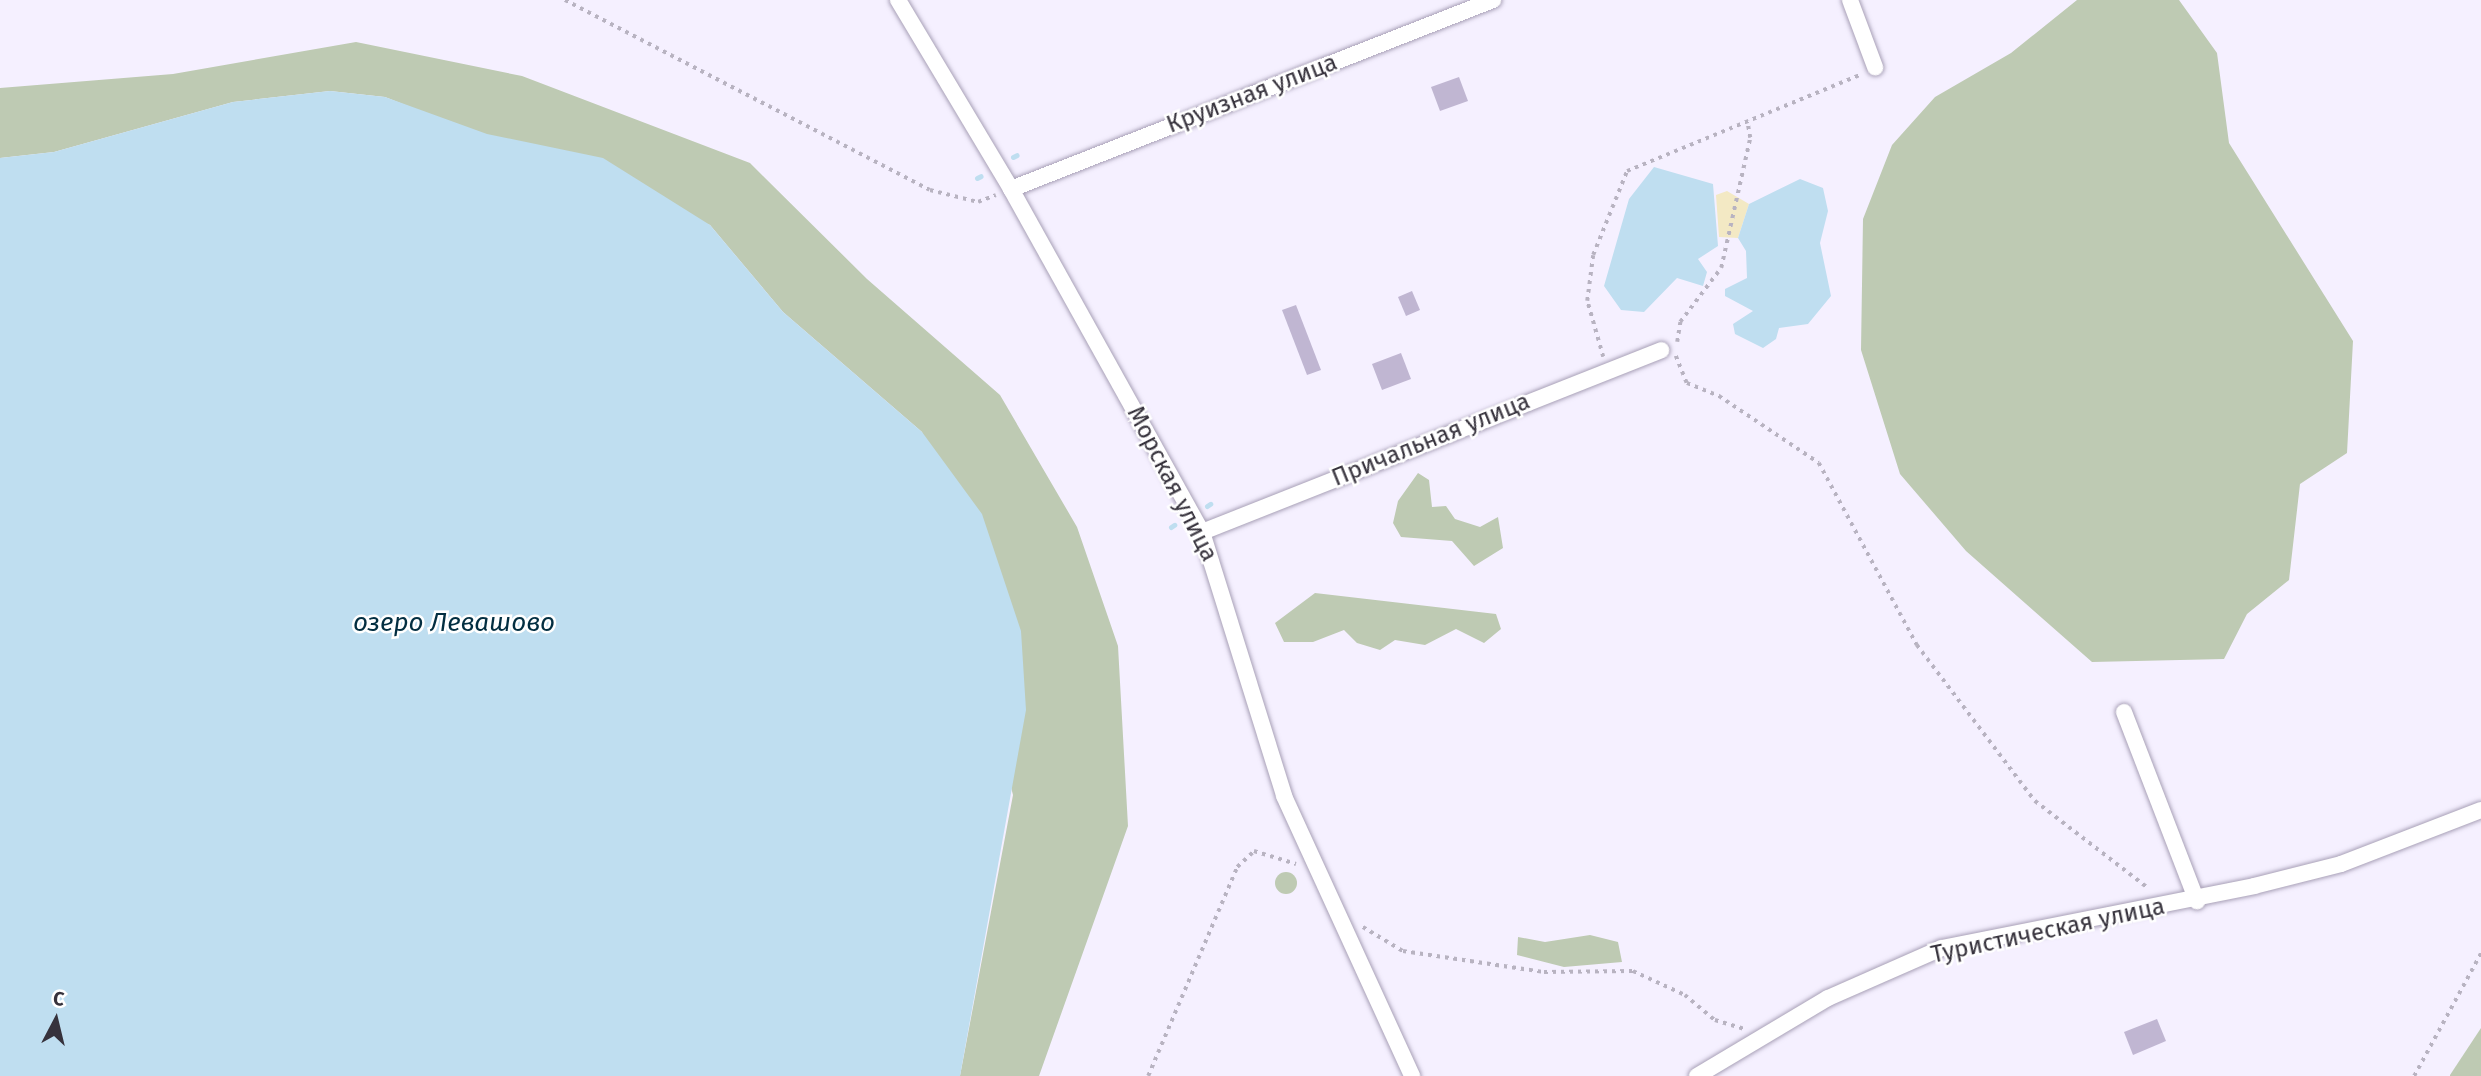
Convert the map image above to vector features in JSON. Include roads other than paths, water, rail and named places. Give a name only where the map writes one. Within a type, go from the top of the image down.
[{"type":"street","name":"Морская улица","points":[[898,0],[1011,188],[1202,532],[1227,597],[1284,796],[1412,1076]]},
{"type":"street","name":"Круизная улица","points":[[1011,188],[1493,0]]},
{"type":"street","points":[[1850,0],[1875,67]]},
{"type":"street","name":"Причальная улица","points":[[1202,532],[1606,369],[1668,352]]},
{"type":"street","points":[[2124,712],[2197,901]]},
{"type":"street","name":"Туристическая улица","points":[[1697,1076],[1828,998],[1942,948],[2197,901],[2341,864],[2481,810]]},
{"type":"water","name":"озеро Левашово","points":[[330,91],[385,97],[487,134],[603,158],[710,225],[783,312],[922,432],[982,514],[1021,631],[1026,710],[960,1076],[0,1076],[0,158],[54,152],[233,102]]},
{"type":"water","points":[[1654,167],[1713,184],[1718,246],[1698,259],[1707,272],[1703,286],[1677,278],[1644,312],[1621,310],[1604,286],[1629,199]]},
{"type":"water","points":[[1800,179],[1823,188],[1828,211],[1820,243],[1831,296],[1808,324],[1779,328],[1776,339],[1763,348],[1735,334],[1733,324],[1753,311],[1725,296],[1725,289],[1747,278],[1746,251],[1738,238],[1749,204]]},
{"type":"waterway","points":[[1013,157],[1017,155]]},
{"type":"waterway","points":[[977,178],[981,176]]}]
